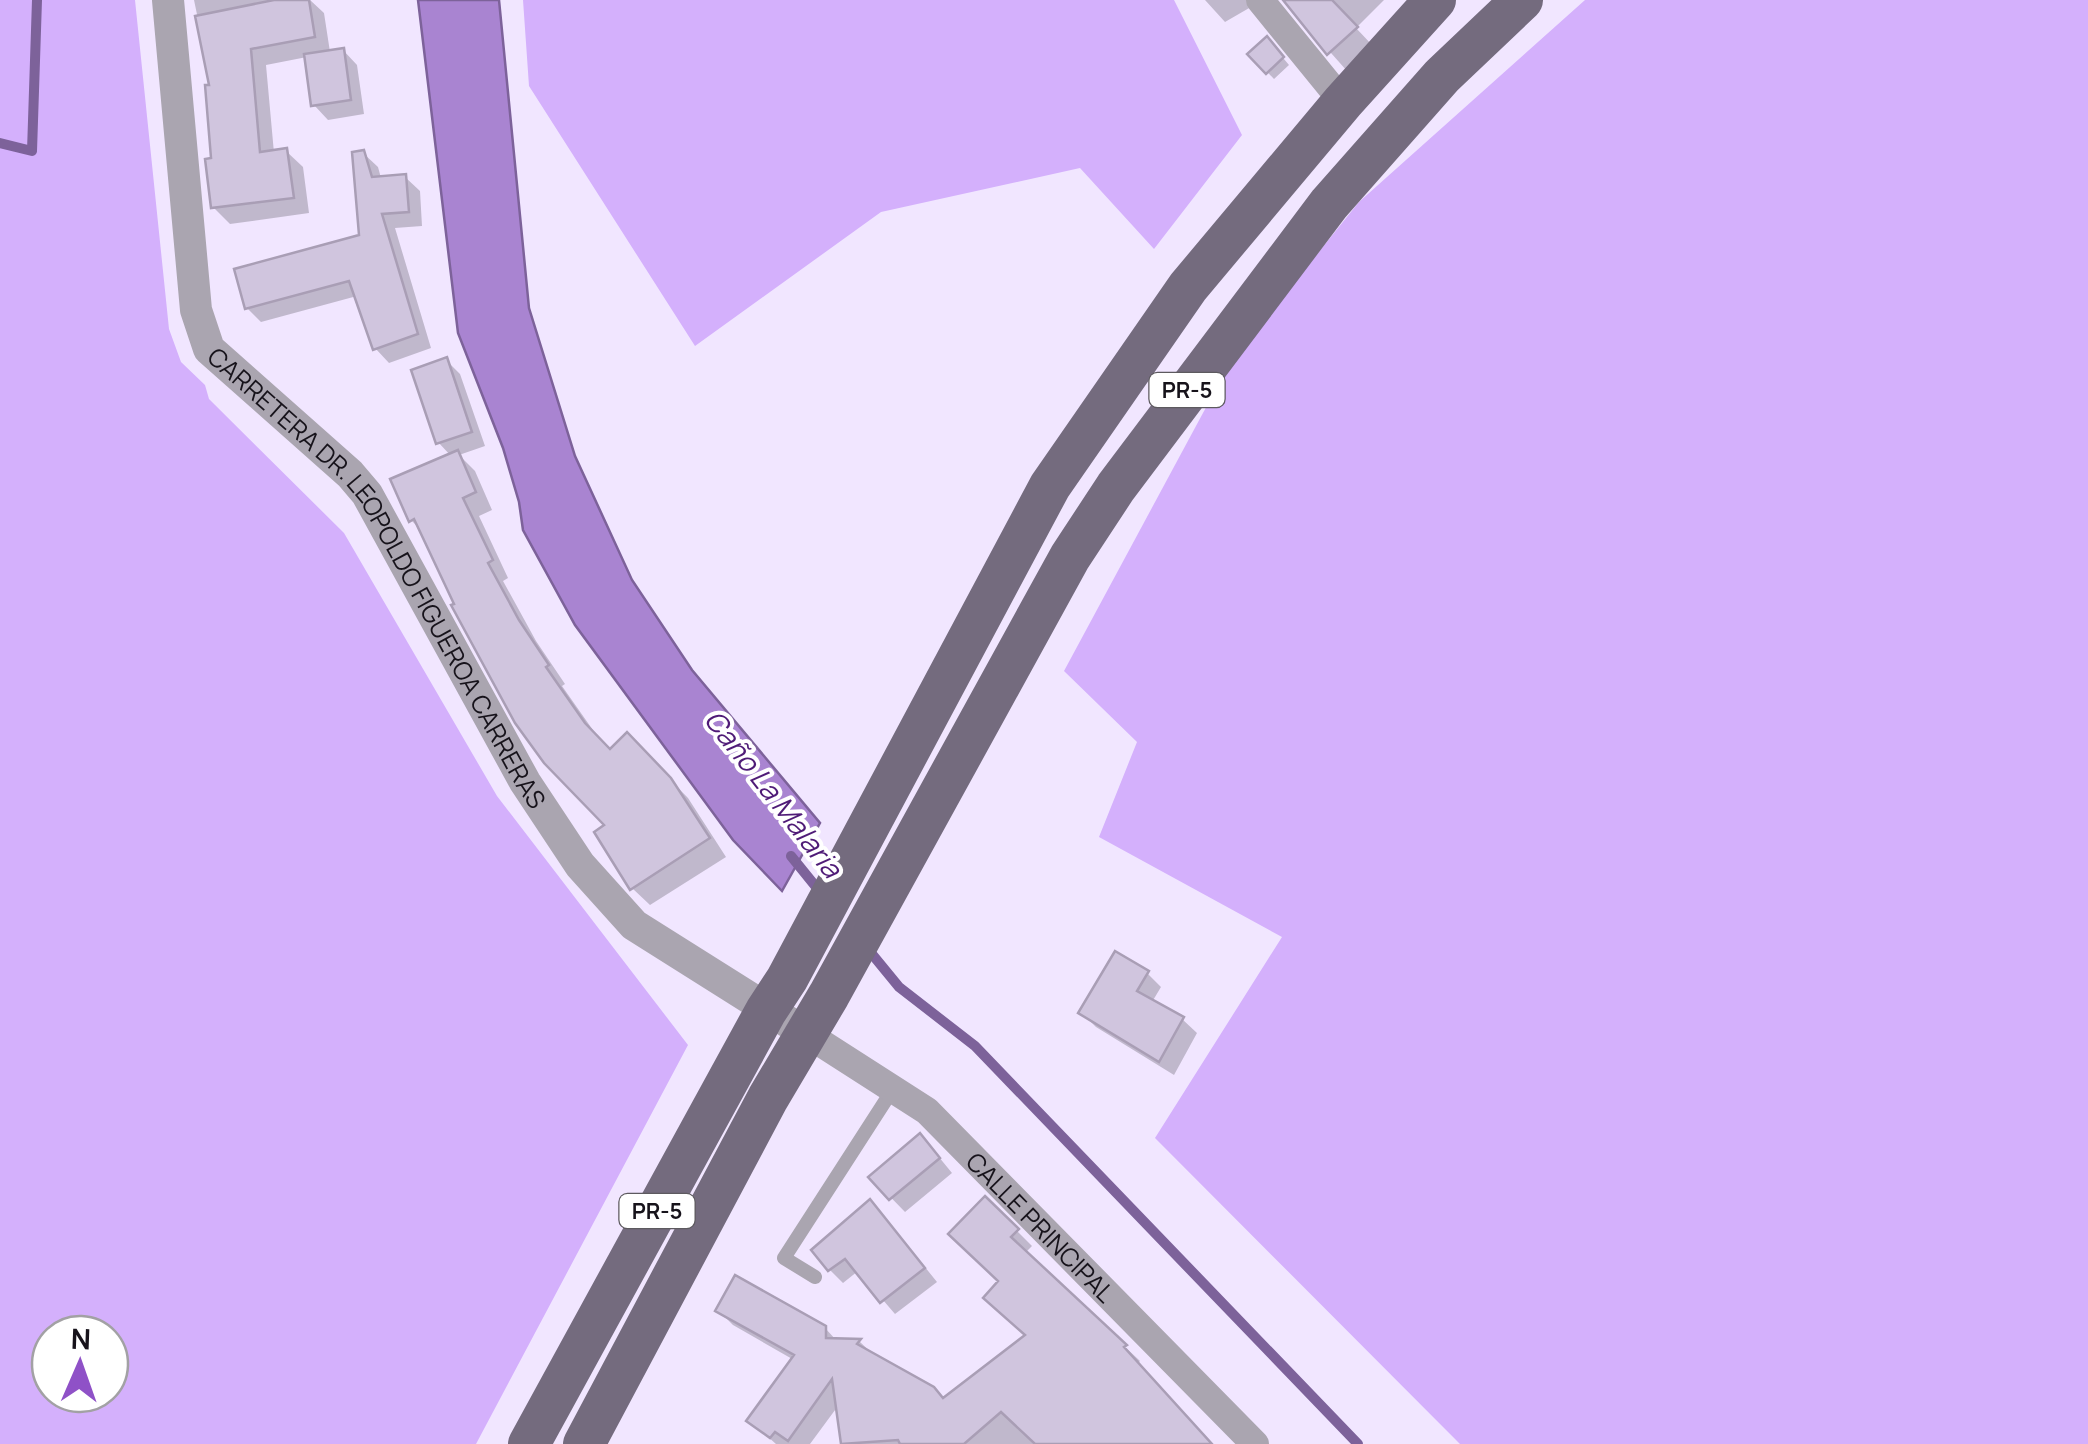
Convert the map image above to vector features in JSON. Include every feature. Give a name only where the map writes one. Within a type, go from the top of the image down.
[{"type":"main road","name":"PR-5","points":[[529,1444],[777,995],[1050,486],[1188,287],[1343,102],[1435,0]]},
{"type":"main road","name":"PR-5","points":[[584,1444],[768,1098],[1070,558],[1127,471],[1329,204],[1442,76],[1522,0]]},
{"type":"street","name":"CARRETERA DR. LEOPOLDO FIGUEROA CARRERAS","points":[[168,0],[196,310],[209,349],[368,494],[525,782],[580,865],[634,925],[777,995],[807,1034]]},
{"type":"street","points":[[1260,0],[1343,102]]},
{"type":"street","name":"CALLE PRINCIPAL","points":[[807,1034],[926,1111],[1255,1444]]},
{"type":"lane","points":[[816,1277],[784,1258],[892,1089]]},
{"type":"shaded area","points":[[0,0],[135,0],[169,329],[181,362],[205,385],[209,399],[344,533],[497,796],[688,1045],[476,1444],[0,1444]]},
{"type":"shaded area","points":[[523,0],[1174,0],[1242,135],[1154,249],[1080,168],[881,212],[695,346],[529,86]]},
{"type":"shaded area","points":[[1585,0],[2088,0],[2088,1444],[1460,1444],[1155,1138],[1282,937],[1099,837],[1137,742],[1064,671],[1231,361],[1359,202]]},
{"type":"water","points":[[418,0],[499,0],[529,308],[575,456],[632,580],[692,670],[820,823],[782,891],[733,840],[575,625],[523,530],[503,448],[458,333]]},
{"type":"building","points":[[274,0],[309,0],[315,37],[251,49],[260,152],[287,148],[294,198],[211,208],[205,159],[211,158],[205,85],[209,85],[195,16]]},
{"type":"building","points":[[1283,0],[1332,0],[1358,27],[1327,55]]},
{"type":"building","points":[[1267,36],[1284,57],[1266,74],[1247,54]]},
{"type":"building","points":[[344,48],[351,100],[311,106],[304,54]]},
{"type":"building","points":[[364,150],[372,177],[406,174],[409,212],[382,214],[418,334],[373,350],[349,281],[245,309],[234,269],[359,235],[352,152]]},
{"type":"building","points":[[447,357],[472,432],[436,444],[411,370]]},
{"type":"building","points":[[458,450],[476,492],[463,498],[493,560],[488,563],[549,665],[546,667],[585,723],[610,749],[627,732],[671,778],[710,838],[630,890],[594,832],[604,825],[544,763],[515,723],[451,605],[454,604],[414,519],[409,522],[390,479]]},
{"type":"building","points":[[1115,951],[1149,971],[1137,991],[1184,1017],[1159,1062],[1078,1013]]},
{"type":"building","points":[[920,1133],[940,1158],[889,1200],[868,1177]]},
{"type":"building","points":[[985,1196],[1019,1229],[1011,1237],[1127,1345],[1124,1347],[1212,1444],[1035,1444],[1001,1412],[964,1444],[900,1444],[898,1440],[841,1444],[832,1379],[788,1441],[775,1432],[770,1438],[746,1421],[794,1355],[715,1311],[735,1275],[826,1326],[826,1338],[861,1339],[857,1344],[934,1387],[943,1398],[1025,1335],[983,1298],[998,1281],[948,1234]]},
{"type":"building","points":[[870,1199],[925,1268],[880,1303],[845,1259],[828,1271],[811,1250]]},
{"type":"waterway","points":[[0,143],[32,151],[37,0]]},
{"type":"waterway","name":"Caño La Malaria","points":[[791,856],[821,893]]},
{"type":"waterway","name":"Caño La Malaria","points":[[867,948],[899,987],[975,1046],[1358,1444]]}]
